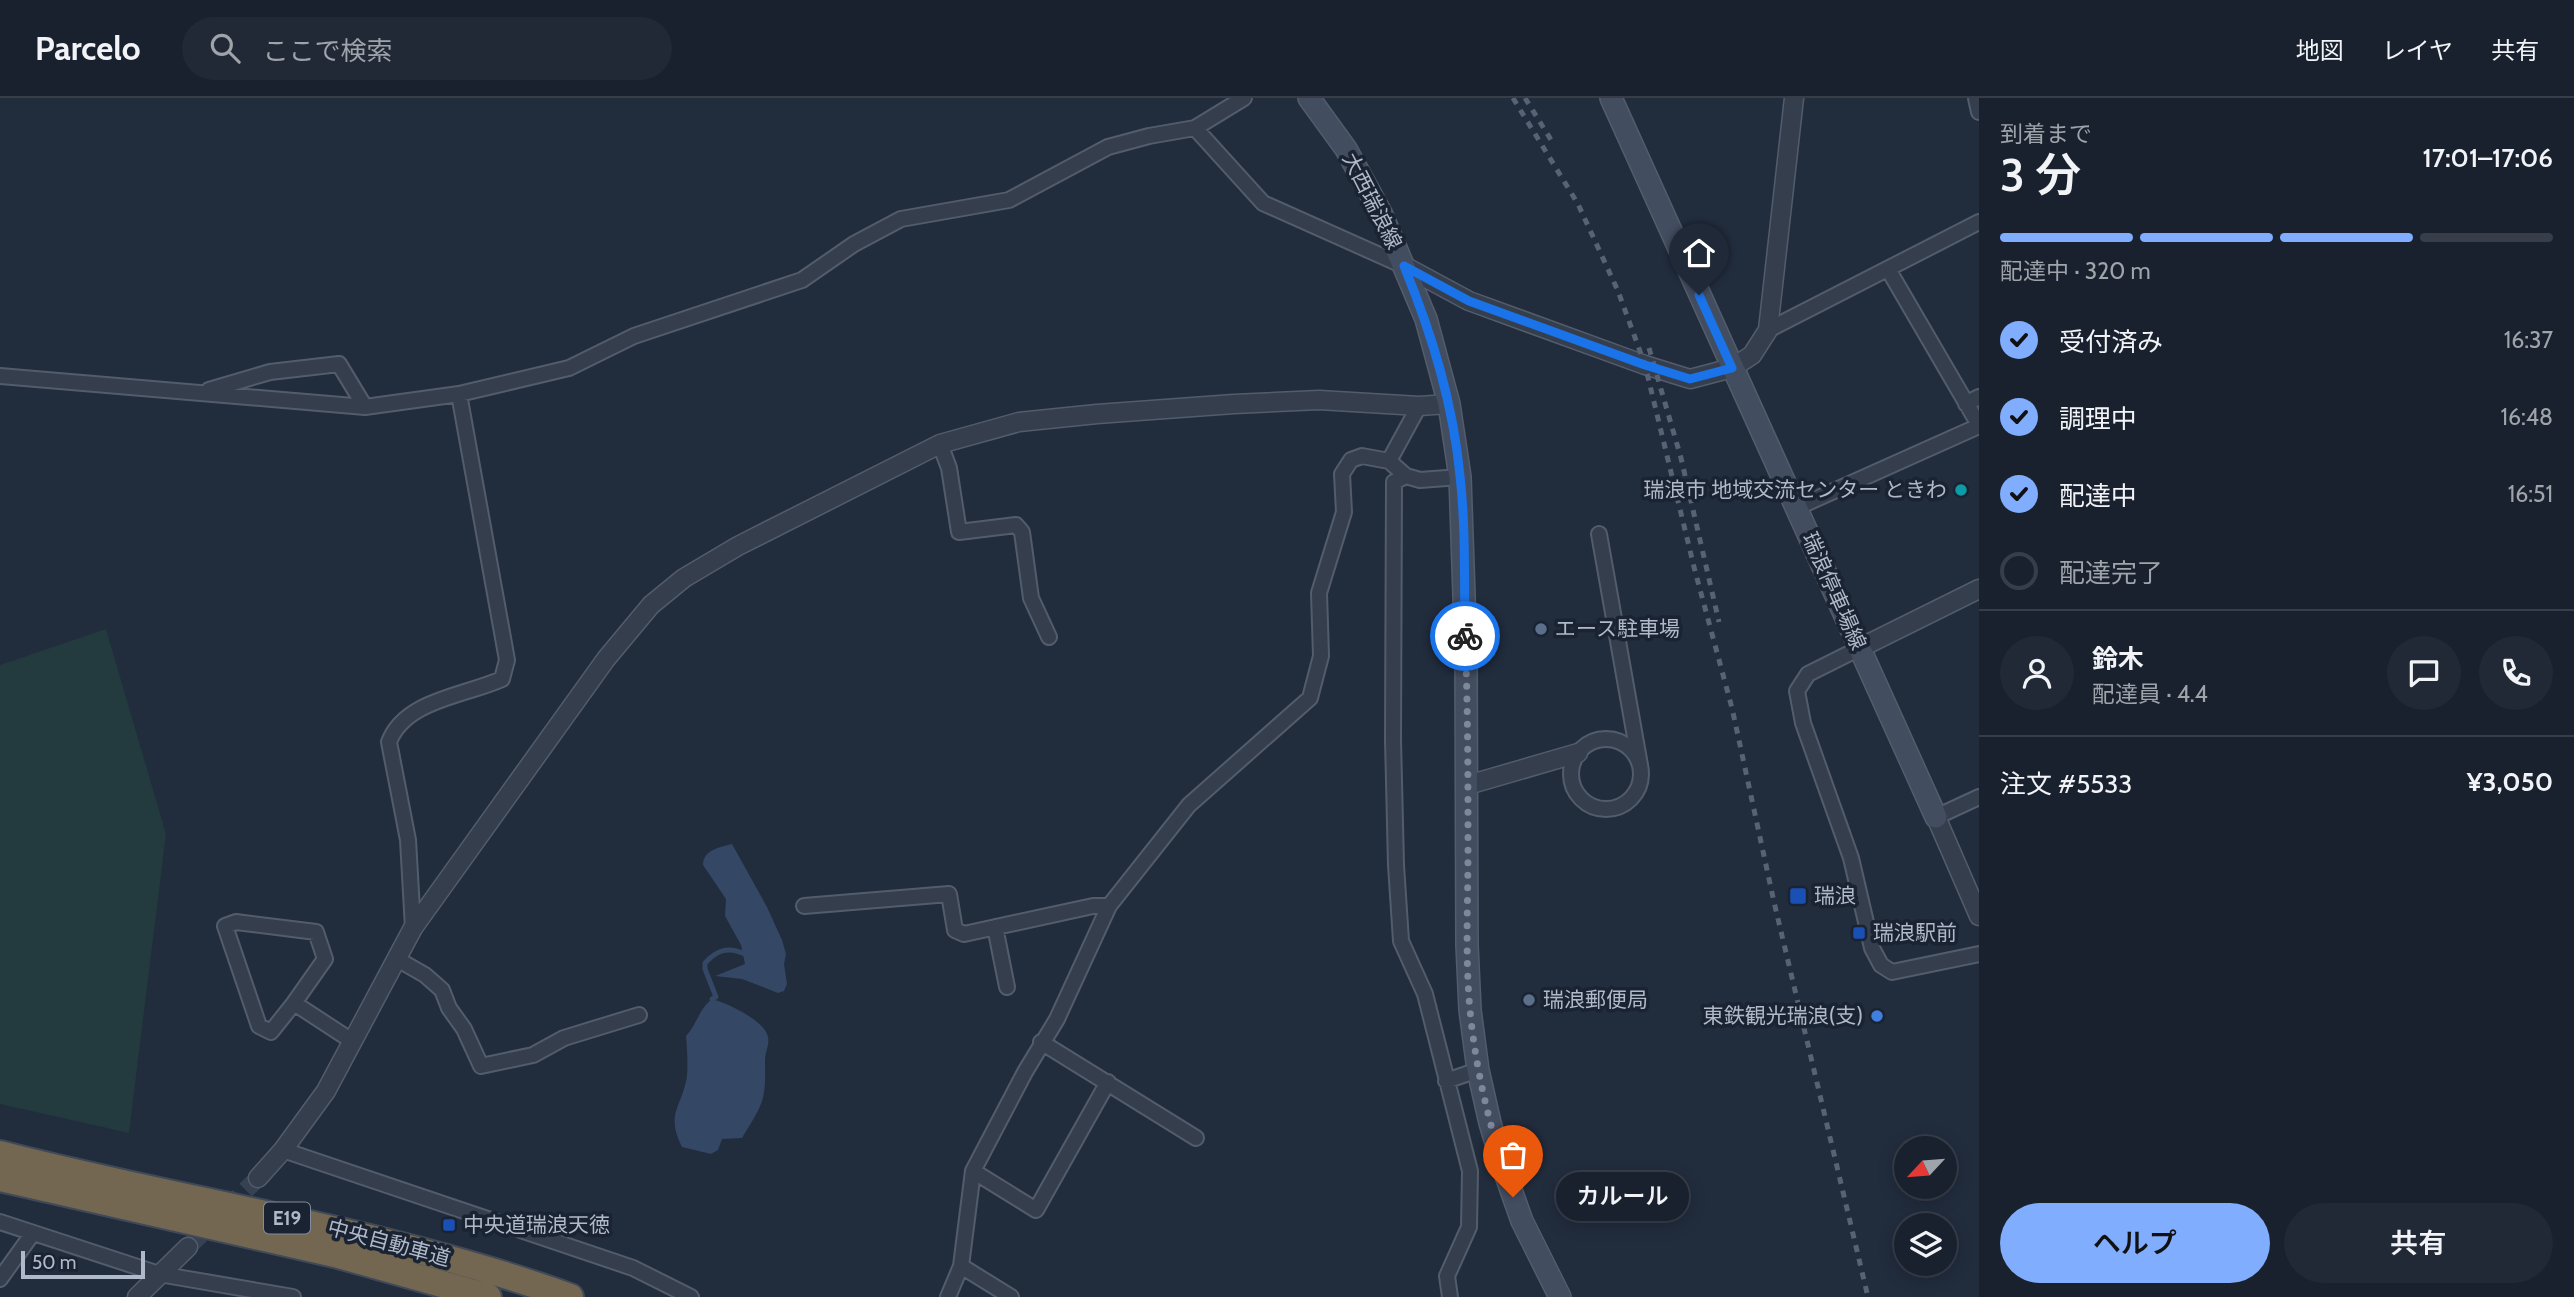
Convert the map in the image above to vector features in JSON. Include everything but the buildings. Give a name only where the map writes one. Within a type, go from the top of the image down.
[{"type":"highway","name":"中央自動車道","points":[[0,1154],[347,1231],[465,1263],[570,1297]]},
{"type":"highway","name":"中央自動車道","points":[[0,1178],[335,1254],[488,1297]]},
{"type":"main road","name":"大西瑞浪線","points":[[1309,98],[1346,149],[1364,180],[1404,266],[1426,319],[1449,404],[1460,477],[1468,785],[1467,945],[1470,1010],[1478,1070],[1490,1123],[1522,1221],[1560,1297]]},
{"type":"main road","name":"瑞浪停車場線","points":[[1611,98],[1936,817]]},
{"type":"street","points":[[0,376],[365,407],[459,394],[569,368],[634,336],[802,280],[854,244],[901,219],[1009,200],[1108,147],[1195,128],[1244,98]]},
{"type":"street","points":[[1195,128],[1263,203],[1404,266],[1469,301],[1690,379],[1732,368],[1752,355],[1768,330],[1794,98]]},
{"type":"street","points":[[1976,98],[1979,112]]},
{"type":"street","points":[[1768,330],[1979,222]]},
{"type":"street","points":[[1796,508],[1979,426],[1973,400],[1888,269]]},
{"type":"street","points":[[199,393],[270,372],[339,363],[365,407]]},
{"type":"street","points":[[413,928],[408,840],[389,742],[394,729],[408,715],[502,679],[507,660],[459,394]]},
{"type":"street","points":[[258,1178],[283,1150],[326,1091],[413,928],[606,659],[651,605],[684,579],[738,546],[940,444],[1019,422],[1097,414],[1319,400],[1419,406],[1449,404]]},
{"type":"street","points":[[1389,461],[1419,406]]},
{"type":"street","points":[[940,444],[949,468],[959,532],[1016,525],[1022,532],[1031,598],[1049,636]]},
{"type":"street","points":[[948,1297],[961,1266],[973,1171],[1041,1042],[1057,1018],[1109,906],[1189,805],[1310,698],[1321,656],[1319,593],[1343,512],[1342,474],[1351,460],[1362,456],[1389,461],[1406,476],[1420,480],[1460,477]]},
{"type":"street","points":[[1406,476],[1394,482],[1393,740],[1396,865],[1401,941],[1425,994],[1469,1171],[1469,1227],[1447,1276],[1450,1297]]},
{"type":"street","points":[[1578,753],[1571,775],[1574,787],[1589,804],[1600,808],[1623,804],[1632,797],[1638,787],[1640,765],[1599,534]]},
{"type":"street","points":[[1979,589],[1808,674],[1797,691],[1802,723],[1851,858],[1872,948],[1881,965],[1892,972],[1979,954]]},
{"type":"street","points":[[1468,785],[1578,753],[1596,740],[1607,738],[1628,746],[1640,765]]},
{"type":"street","points":[[1979,797],[1936,817],[1979,916]]},
{"type":"street","points":[[804,906],[949,894],[956,930],[964,934],[1093,906],[1109,906]]},
{"type":"street","points":[[236,922],[316,932],[325,959],[295,1003],[271,1032],[259,1026],[225,926],[236,922]]},
{"type":"street","points":[[995,927],[1007,988]]},
{"type":"street","points":[[397,959],[425,975],[442,990],[449,1009],[464,1029],[481,1066],[533,1055],[564,1038],[639,1015]]},
{"type":"street","points":[[295,1003],[352,1041]]},
{"type":"street","points":[[1041,1042],[1196,1138]]},
{"type":"street","points":[[1446,1081],[1478,1070]]},
{"type":"street","points":[[973,1171],[1036,1210],[1108,1082]]},
{"type":"street","points":[[283,1150],[632,1268],[669,1292],[691,1297]]},
{"type":"street","points":[[0,1222],[159,1274],[293,1297]]},
{"type":"street","points":[[0,1279],[33,1233]]},
{"type":"street","points":[[137,1297],[188,1247]]},
{"type":"street","points":[[961,1266],[1011,1297]]},
{"type":"green space","points":[[106,629],[166,834],[129,1133],[0,1104],[0,665]]},
{"type":"water","points":[[732,844],[782,940],[786,954],[784,964],[787,984],[784,991],[778,993],[742,979],[715,976],[745,964],[741,945],[725,916],[726,899],[703,865],[709,853]]},
{"type":"water","points":[[712,999],[751,1017],[764,1028],[768,1041],[764,1094],[759,1109],[742,1138],[722,1139],[718,1150],[711,1154],[682,1147],[677,1136],[675,1118],[687,1076],[686,1036]]},
{"type":"waterway","points":[[712,999],[716,997],[705,963],[723,951],[733,950],[745,954]]},
{"type":"tunnel","points":[[188,1247],[258,1178]]},
{"type":"railway","points":[[1513,98],[1578,204],[1618,291],[1645,365],[1695,571],[1732,708],[1774,902],[1868,1297]]},
{"type":"railway","points":[[1525,98],[1553,143]]},
{"type":"railway","points":[[1649,348],[1681,458],[1719,622]]},
{"type":"way so far","points":[[1465,636],[1467,945],[1470,1010],[1478,1070],[1490,1123],[1513,1197]]},
{"type":"place","name":"瑞浪市 地域交流センター ときわ","points":[[1961,490]]},
{"type":"place","name":"エース駐車場","points":[[1541,629]]},
{"type":"place","name":"瑞浪","points":[[1798,896]]},
{"type":"place","name":"瑞浪駅前","points":[[1859,933]]},
{"type":"place","name":"瑞浪郵便局","points":[[1529,1000]]},
{"type":"place","name":"東鉄観光瑞浪(支)","points":[[1877,1016]]},
{"type":"place","name":"カルール","points":[[1513,1197]]},
{"type":"place","name":"中央道瑞浪天徳","points":[[449,1225]]},
{"type":"route","points":[[1465,636],[1460,477],[1449,404],[1426,319],[1404,266],[1469,301],[1690,379],[1732,368],[1699,295]]}]
